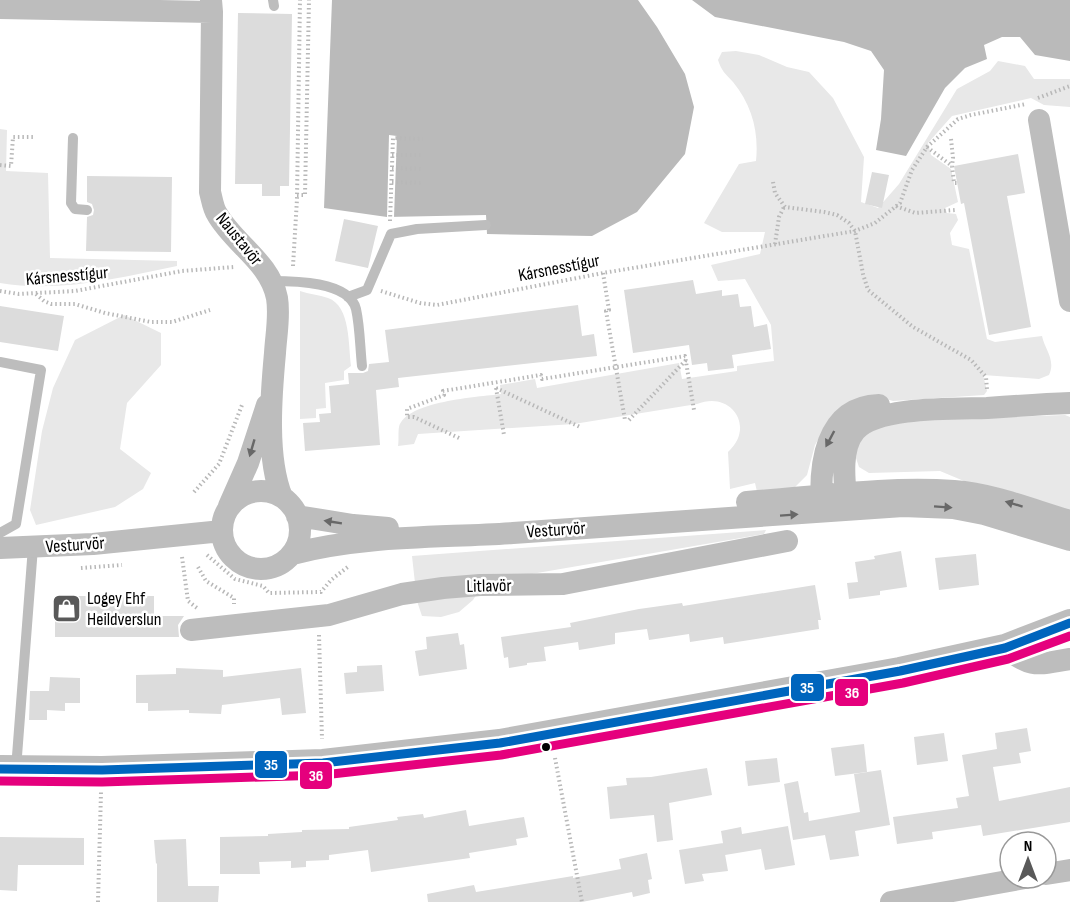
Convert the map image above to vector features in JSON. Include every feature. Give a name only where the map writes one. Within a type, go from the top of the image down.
[{"type":"street","name":"Naustavör","points":[[0,8],[212,6],[210,192],[215,212],[266,274],[277,297],[278,313],[271,392],[272,463],[276,483],[282,497]]},
{"type":"street","points":[[1039,120],[1070,301]]},
{"type":"street","name":"Naustavör","points":[[228,509],[248,463],[271,392]]},
{"type":"street","points":[[821,504],[821,467],[825,448],[833,432],[847,416],[857,409],[868,406],[916,410],[988,408],[1070,403]]},
{"type":"street","points":[[846,502],[845,457],[853,433],[863,423],[916,410]]},
{"type":"street","name":"Vesturvör","points":[[292,554],[320,547],[370,540],[456,537],[846,502],[923,490],[956,491],[985,496],[1070,521]]},
{"type":"street","points":[[252,492],[271,492],[282,497],[297,516],[300,536],[292,554],[276,566],[263,569],[251,568],[231,554],[224,543],[223,520],[228,509],[236,500],[252,492]]},
{"type":"street","name":"Vesturvör","points":[[846,502],[953,508],[993,516],[1070,540]]},
{"type":"street","name":"Vesturvör","points":[[297,516],[362,526],[411,528],[821,504]]},
{"type":"street","name":"Vesturvör","points":[[0,548],[93,544],[222,531]]},
{"type":"street","name":"Litlavör","points":[[191,630],[329,615],[402,594],[443,588],[563,584],[787,541]]},
{"type":"street","points":[[8,769],[102,770],[323,764],[500,743],[900,671],[1005,648],[1070,623]]},
{"type":"street","points":[[1005,648],[1025,662],[1038,664],[1070,659]]},
{"type":"street","points":[[891,902],[998,883]]},
{"type":"lane","points":[[73,138],[71,203],[75,209],[87,210]]},
{"type":"lane","points":[[348,297],[367,290],[391,234],[417,229],[486,225]]},
{"type":"lane","points":[[266,274],[293,281],[326,285],[348,297],[356,306],[362,366]]},
{"type":"lane","points":[[0,362],[41,370],[16,524],[0,533]]},
{"type":"lane","points":[[8,769],[33,547]]},
{"type":"path","points":[[293,266],[297,195],[300,0]]},
{"type":"path","points":[[297,195],[305,195],[309,0]]},
{"type":"path","name":"Kársnesstígur","points":[[369,286],[420,303],[437,305],[603,273],[855,231],[875,223],[900,203],[912,170],[927,147],[958,119],[1025,104],[1070,86]]},
{"type":"path","points":[[0,165],[12,166],[13,137],[36,137]]},
{"type":"path","points":[[390,217],[393,138],[423,138]]},
{"type":"path","points":[[951,139],[953,158],[951,166],[954,183],[957,183]]},
{"type":"path","points":[[927,147],[951,166]]},
{"type":"path","points":[[392,154],[422,155]]},
{"type":"path","points":[[392,168],[422,169]]},
{"type":"path","points":[[392,182],[422,183]]},
{"type":"path","points":[[773,182],[775,193],[784,207],[837,215],[849,223],[855,231],[868,290],[913,327],[971,360],[986,377],[988,408]]},
{"type":"path","points":[[896,206],[915,213],[955,210]]},
{"type":"path","points":[[775,244],[779,217],[784,207]]},
{"type":"path","name":"Kársnesstígur","points":[[0,291],[19,294],[75,291],[182,271],[266,274],[293,266],[300,267]]},
{"type":"path","points":[[603,273],[609,310],[606,311],[627,420],[686,360]]},
{"type":"path","points":[[35,293],[51,304],[75,304],[105,313],[151,322],[172,322],[210,309]]},
{"type":"path","points":[[459,438],[414,417],[407,417],[407,409],[444,395],[443,391],[496,385],[541,375],[542,379],[685,356],[694,410]]},
{"type":"path","points":[[496,385],[580,427]]},
{"type":"path","points":[[496,385],[504,435]]},
{"type":"path","points":[[194,492],[219,464],[244,401]]},
{"type":"path","points":[[182,557],[188,601],[192,606],[200,609]]},
{"type":"path","points":[[198,567],[206,581],[234,598],[233,605],[228,607]]},
{"type":"path","points":[[319,650],[322,743]]},
{"type":"path","points":[[555,758],[582,902]]},
{"type":"path","points":[[98,902],[102,770]]},
{"type":"shaded area","points":[[332,0],[638,0],[685,74],[694,107],[685,154],[637,212],[592,236],[487,234],[486,215],[387,217],[324,208]]},
{"type":"shaded area","points":[[692,0],[1070,0],[1070,61],[1035,55],[1020,37],[1002,37],[984,45],[987,59],[965,68],[945,88],[906,156],[876,150],[881,119],[884,70],[871,51],[844,42],[715,17]]},
{"type":"shaded area","points":[[736,51],[759,55],[787,67],[809,72],[833,98],[864,157],[861,202],[878,208],[899,184],[957,89],[990,71],[998,61],[1025,66],[1034,79],[1070,79],[1070,107],[1044,105],[1031,98],[952,116],[928,143],[931,155],[951,169],[958,202],[945,208],[947,213],[956,214],[958,220],[950,233],[952,245],[969,249],[987,339],[995,342],[1042,336],[1051,360],[1049,375],[1039,379],[983,375],[987,391],[984,395],[893,401],[879,397],[826,426],[815,445],[807,475],[793,489],[758,496],[755,483],[730,489],[728,452],[740,432],[739,422],[736,413],[729,406],[720,402],[709,401],[574,424],[418,434],[414,444],[398,446],[399,427],[404,418],[415,411],[444,402],[501,394],[500,385],[535,379],[537,388],[679,363],[682,379],[737,371],[737,366],[774,361],[771,325],[745,279],[718,281],[711,265],[760,254],[765,232],[722,232],[704,223],[739,164],[756,161],[753,119],[740,91],[722,70],[718,60],[722,52]]},
{"type":"shaded area","points":[[0,129],[7,130],[6,171],[48,173],[50,258],[177,261],[177,266],[89,283],[22,286],[0,283]]},
{"type":"shaded area","points":[[300,291],[335,302],[341,309],[347,328],[351,366],[344,371],[344,380],[325,383],[326,408],[316,409],[316,418],[300,419]]},
{"type":"shaded area","points":[[124,315],[161,333],[161,365],[127,403],[120,449],[151,473],[143,489],[115,507],[36,525],[30,510],[42,431],[53,388],[75,340]]},
{"type":"shaded area","points":[[1065,415],[1070,417],[1070,511],[976,486],[940,471],[869,473],[859,467],[855,455],[857,438],[894,421]]},
{"type":"shaded area","points":[[766,530],[764,534],[502,579],[482,586],[473,600],[459,612],[441,617],[422,616],[417,601],[412,556]]},
{"type":"pier","points":[[389,135],[397,136],[394,217],[387,217]]},
{"type":"building","points":[[238,13],[292,14],[289,186],[280,186],[280,196],[262,196],[262,184],[235,184]]},
{"type":"building","points":[[1018,154],[1025,193],[1007,196],[1031,327],[989,335],[964,203],[961,204],[954,166]]},
{"type":"building","points":[[872,172],[889,175],[882,208],[865,204]]},
{"type":"building","points":[[87,176],[172,177],[171,252],[86,251],[87,217],[93,215],[94,210],[92,204],[87,202]]},
{"type":"building","points":[[344,219],[378,226],[368,268],[335,261]]},
{"type":"building","points":[[693,280],[696,294],[722,290],[722,296],[738,294],[740,307],[751,306],[754,327],[767,324],[771,349],[732,355],[734,368],[708,371],[707,363],[692,365],[689,345],[633,353],[624,290]]},
{"type":"building","points":[[578,305],[582,336],[594,334],[597,356],[398,378],[399,387],[376,390],[380,445],[305,451],[303,423],[320,422],[319,414],[331,413],[329,386],[349,384],[348,373],[368,371],[369,364],[389,362],[385,330]]},
{"type":"building","points":[[0,306],[64,316],[58,351],[0,342]]},
{"type":"building","points":[[901,551],[907,587],[880,591],[880,595],[849,599],[847,583],[858,582],[855,562]]},
{"type":"building","points":[[976,554],[979,585],[939,590],[935,558]]},
{"type":"building","points":[[815,585],[821,620],[818,620],[819,629],[724,644],[723,637],[690,642],[689,634],[649,640],[647,629],[615,633],[615,644],[579,650],[578,642],[544,647],[546,661],[527,663],[527,665],[509,668],[508,657],[504,658],[501,637],[571,627],[570,623],[639,609],[682,603],[683,606]]},
{"type":"building","points":[[55,596],[154,596],[154,616],[184,616],[178,625],[179,637],[55,637]]},
{"type":"building","points":[[458,633],[460,645],[464,644],[467,669],[419,676],[415,651],[427,649],[426,637]]},
{"type":"building","points":[[382,665],[384,691],[346,694],[344,673],[357,672],[357,666]]},
{"type":"building","points":[[176,668],[223,670],[223,677],[301,668],[306,713],[282,715],[280,698],[222,705],[221,714],[189,713],[189,710],[148,711],[148,703],[136,703],[136,675],[176,674]]},
{"type":"building","points":[[50,677],[80,678],[80,703],[65,703],[65,711],[47,710],[47,720],[29,720],[30,691],[49,691]]},
{"type":"building","points":[[1027,728],[1031,751],[1019,753],[1021,763],[993,767],[999,801],[1070,787],[1070,822],[1020,830],[998,830],[998,834],[983,836],[981,825],[932,832],[933,839],[897,844],[893,817],[958,808],[956,798],[969,796],[962,755],[997,749],[995,733]]},
{"type":"building","points":[[944,733],[948,761],[917,765],[914,737]]},
{"type":"building","points":[[864,744],[867,772],[835,776],[831,748]]},
{"type":"building","points":[[777,758],[780,782],[748,786],[745,761]]},
{"type":"building","points":[[707,768],[712,795],[669,803],[673,840],[657,842],[654,815],[610,819],[607,787],[627,785],[626,778],[651,777]]},
{"type":"building","points":[[881,770],[890,825],[855,831],[859,856],[830,860],[825,835],[793,840],[784,784],[798,781],[804,813],[808,812],[809,821],[860,812],[854,774]]},
{"type":"building","points":[[466,810],[469,826],[524,817],[528,837],[516,839],[517,845],[469,853],[470,858],[371,872],[368,850],[329,855],[329,860],[306,861],[306,867],[291,868],[291,861],[259,862],[260,874],[220,874],[220,837],[268,836],[268,834],[302,832],[302,830],[349,829],[349,827],[398,820],[397,817],[423,814],[424,818]]},
{"type":"building","points":[[788,826],[795,865],[765,870],[761,849],[725,855],[721,831],[741,827],[742,834]]},
{"type":"building","points":[[0,837],[84,838],[84,865],[18,865],[17,891],[0,890]]},
{"type":"building","points":[[186,839],[188,886],[219,886],[218,902],[157,902],[157,863],[154,840]]},
{"type":"building","points":[[723,843],[728,871],[702,874],[704,881],[685,884],[679,850]]},
{"type":"building","points":[[647,853],[652,879],[648,880],[650,893],[633,897],[632,892],[582,902],[428,902],[427,894],[474,885],[476,892],[621,869],[619,859]]},
{"type":"transit line","name":"35","points":[[0,769],[102,770],[323,763],[500,743],[900,671],[1005,648],[1070,623]]},
{"type":"transit line","name":"36","points":[[0,781],[102,782],[323,775],[501,755],[903,683],[1008,659],[1070,636]]},
{"type":"place","name":"Logey Ehf Heildverslun","points":[[66,608]]}]
